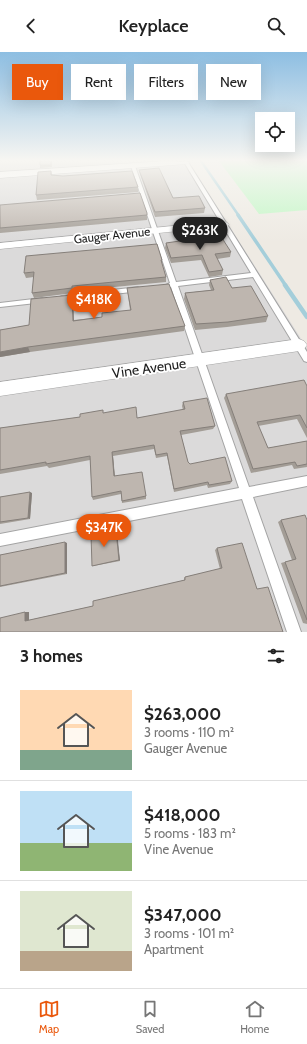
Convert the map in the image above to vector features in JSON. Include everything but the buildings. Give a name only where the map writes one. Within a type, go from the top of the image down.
[{"type":"street","name":"Gauger Avenue","points":[[0,246],[224,224]]},
{"type":"street","name":"Vine Avenue","points":[[0,389],[199,361],[299,345]]},
{"type":"lane","points":[[138,188],[139,195],[156,231],[199,361],[294,632]]},
{"type":"lane","points":[[202,188],[307,359]]},
{"type":"lane","points":[[158,286],[256,275]]},
{"type":"lane","points":[[55,299],[142,288]]},
{"type":"lane","points":[[0,305],[48,300]]},
{"type":"lane","points":[[0,540],[307,481]]},
{"type":"shaded area","points":[[0,188],[205,188],[307,348],[307,632],[0,632]]},
{"type":"green space","points":[[239,188],[307,188],[307,210],[259,214]]},
{"type":"waterway","points":[[220,188],[239,216]]},
{"type":"waterway","points":[[238,215],[286,286]]},
{"type":"waterway","points":[[285,285],[307,317]]}]
